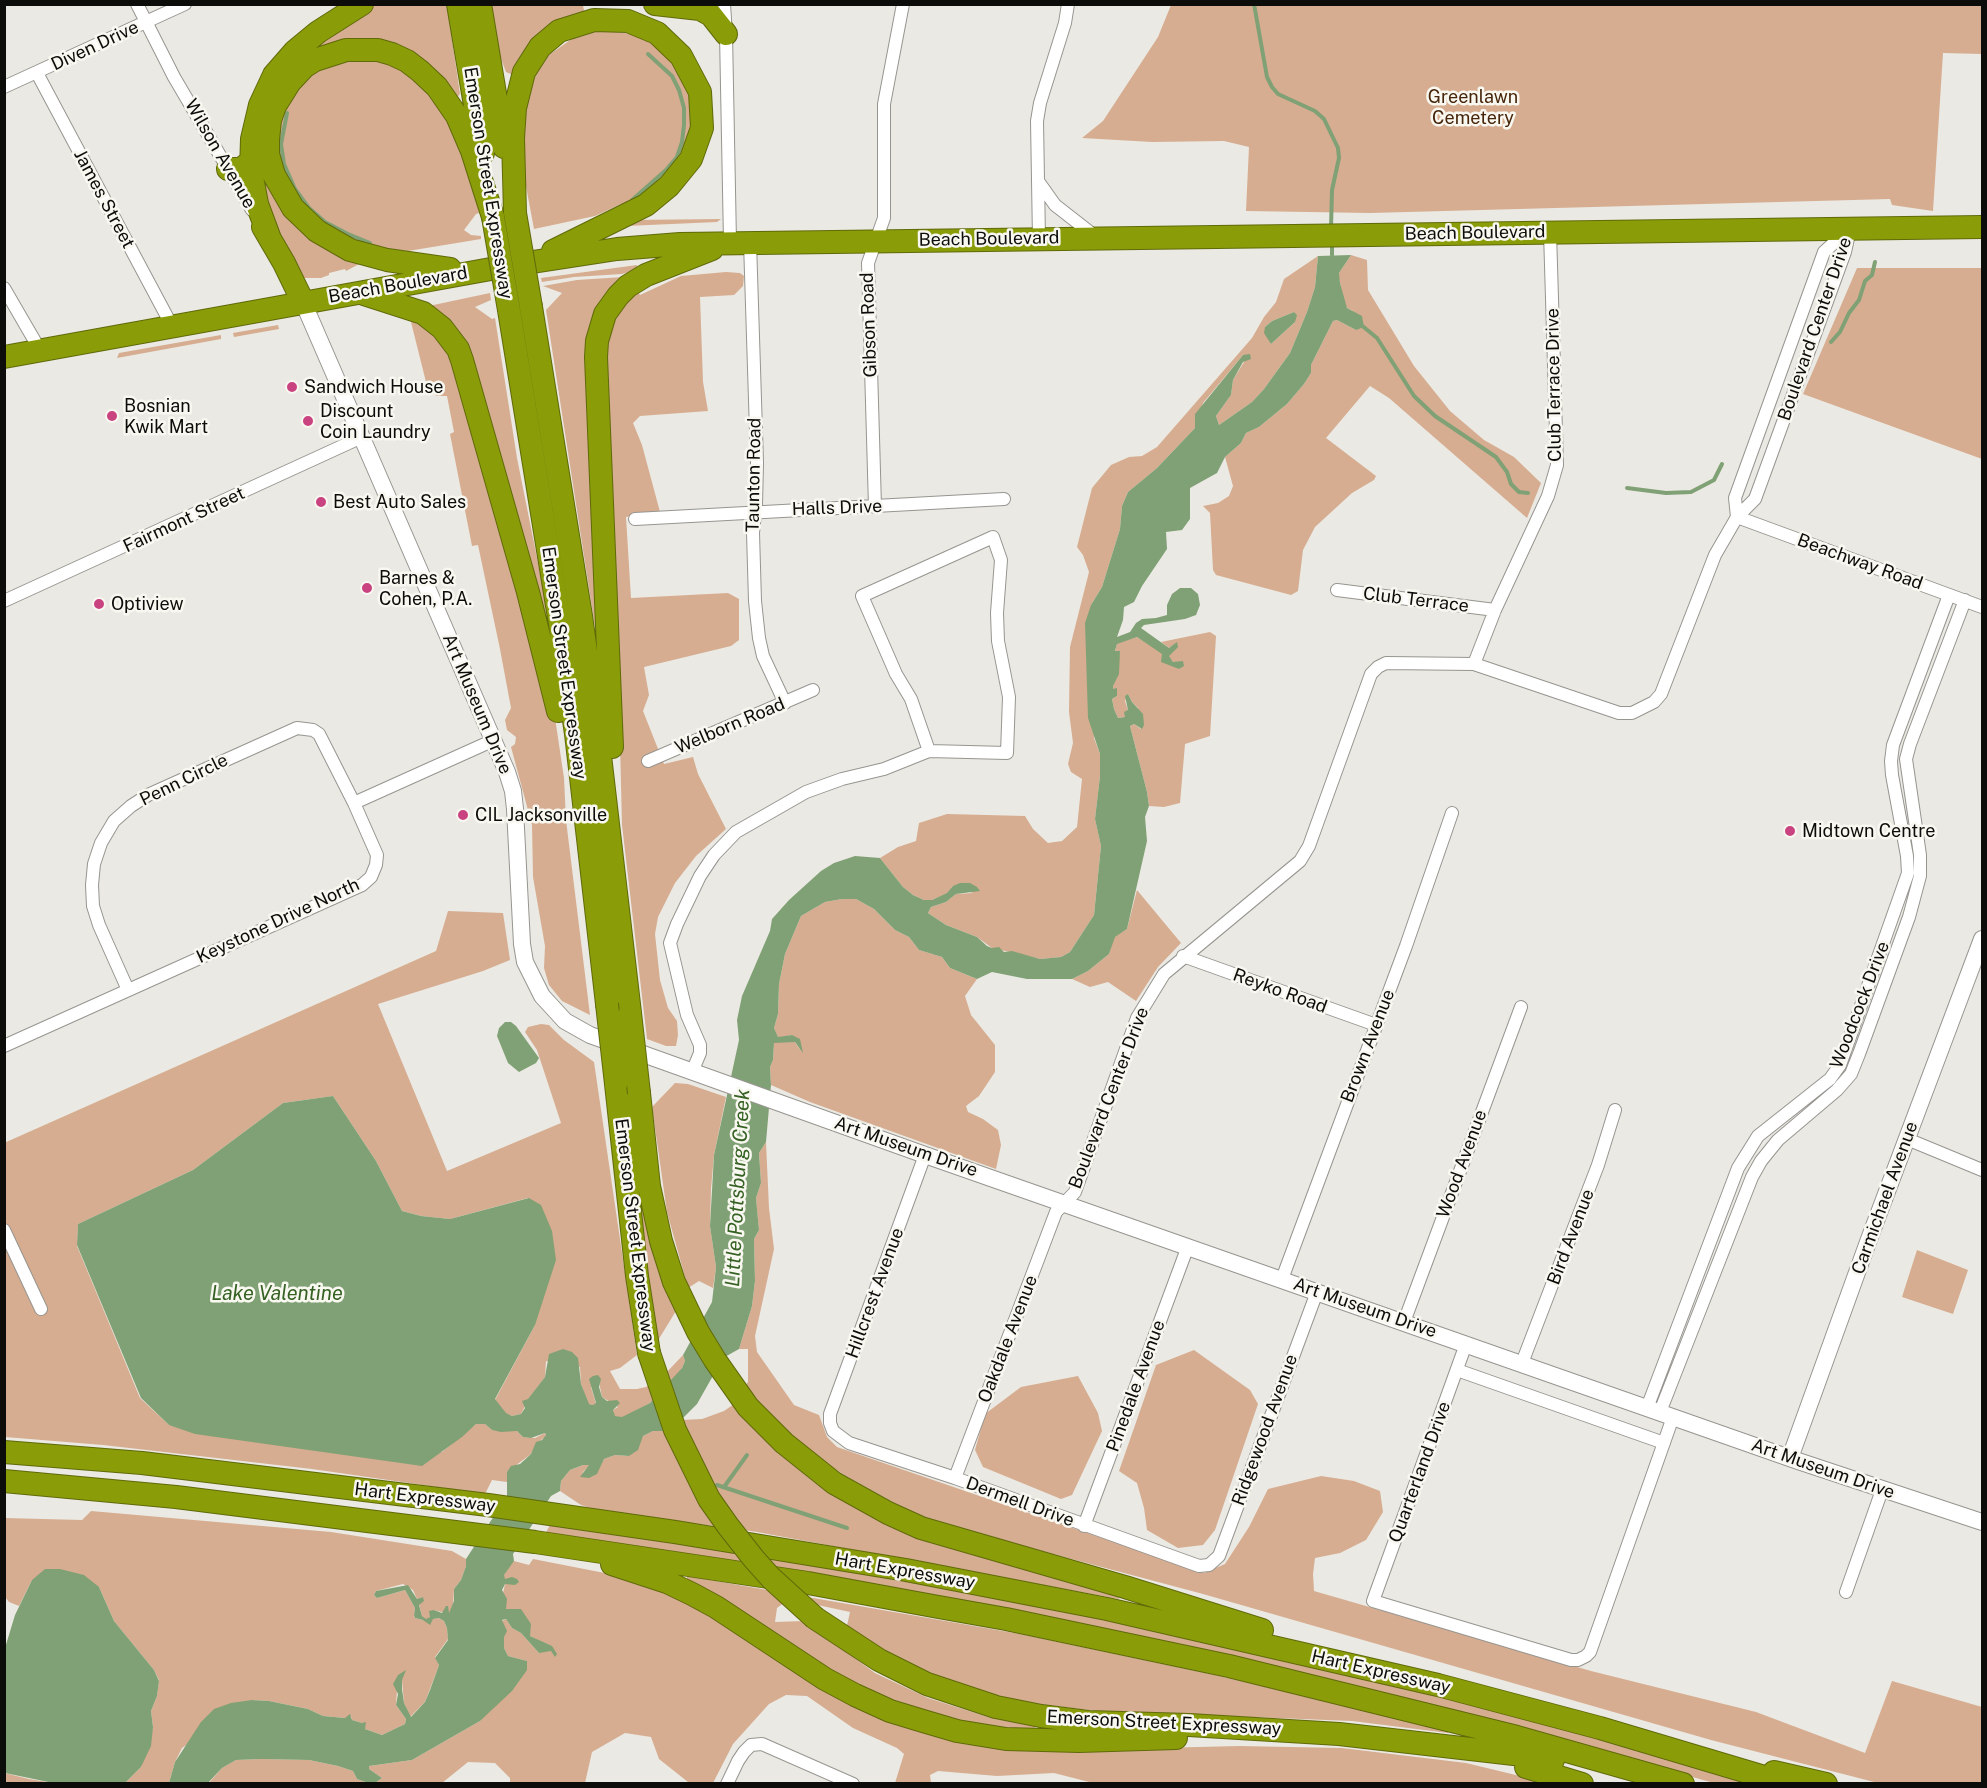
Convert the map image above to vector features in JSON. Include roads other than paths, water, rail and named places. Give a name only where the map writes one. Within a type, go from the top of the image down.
[{"type":"highway","points":[[265,231],[253,189],[250,161],[258,110],[269,84],[290,56],[310,38],[362,4]]},
{"type":"highway","name":"Emerson Street Expressway","points":[[458,4],[504,215],[520,308],[562,635],[630,1013],[649,1186],[655,1218],[666,1259],[683,1303],[715,1360],[734,1388],[769,1430],[834,1483],[888,1513],[921,1528],[1125,1587],[1438,1685]]},
{"type":"highway","name":"Emerson Street Expressway","points":[[480,4],[504,215]]},
{"type":"highway","points":[[655,4],[706,7],[726,34]]},
{"type":"highway","points":[[504,215],[515,108],[524,72],[540,47],[559,32],[594,20],[628,21],[657,33],[681,56],[700,92],[702,128],[691,159],[669,186],[646,205],[531,262]]},
{"type":"highway","points":[[475,272],[401,263],[366,256],[336,243],[311,226],[284,195],[271,167],[268,154],[268,133],[270,120],[278,100],[299,71],[315,60],[330,54],[346,50],[370,49],[385,51],[399,57],[426,76],[452,108],[504,215]]},
{"type":"highway","points":[[228,169],[241,169],[250,161]]},
{"type":"highway","name":"Beach Boulevard","points":[[4,357],[531,262],[627,248],[740,242],[1983,227]]},
{"type":"highway","name":"Wilson Avenue","points":[[265,231],[303,302]]},
{"type":"highway","points":[[601,852],[612,763],[596,357],[598,334],[605,314],[618,296],[634,282],[653,272],[740,242]]},
{"type":"highway","points":[[360,292],[423,313],[451,338],[462,360],[554,689],[569,770],[601,852]]},
{"type":"highway","name":"Emerson Street Expressway","points":[[601,852],[607,1004],[639,1286],[649,1353],[675,1430],[709,1498],[754,1559],[815,1618],[857,1647],[927,1684],[996,1707],[1041,1716],[1088,1722],[1308,1732],[1407,1742],[1524,1755],[1665,1784]]},
{"type":"highway","name":"Hart Expressway","points":[[4,1452],[142,1463],[488,1505],[675,1532],[928,1574],[1150,1618],[1438,1685],[1677,1750],[1788,1784]]},
{"type":"highway","name":"Hart Expressway","points":[[4,1481],[176,1497],[535,1542],[820,1585],[1006,1619],[1319,1687],[1485,1728],[1683,1784]]},
{"type":"highway","points":[[535,1542],[626,1568],[675,1586],[716,1607],[855,1695],[890,1711],[957,1731],[1006,1739],[1080,1741],[1308,1732]]},
{"type":"highway","points":[[1407,1742],[1517,1765],[1582,1784]]},
{"type":"highway","points":[[1677,1750],[1826,1784]]},
{"type":"street","name":"Wilson Avenue","points":[[137,4],[174,77],[265,231]]},
{"type":"street","name":"Diven Drive","points":[[4,87],[185,4]]},
{"type":"street","name":"Taunton Road","points":[[724,4],[757,464],[753,533],[754,591],[759,638],[764,657],[785,703]]},
{"type":"street","name":"Gibson Road","points":[[875,507],[868,263],[884,218],[884,104],[903,4]]},
{"type":"street","points":[[1038,238],[1037,120],[1040,103],[1065,23],[1068,4]]},
{"type":"street","name":"James Street","points":[[37,72],[172,326]]},
{"type":"street","points":[[1037,181],[1055,205],[1097,238]]},
{"type":"street","name":"Boulevard Center Drive","points":[[1737,517],[1735,498],[1824,252],[1850,229]]},
{"type":"street","name":"Boulevard Center Drive","points":[[1065,1203],[1075,1192],[1137,1018],[1164,974],[1300,861],[1309,846],[1371,674],[1378,667],[1386,663],[1397,662],[1474,664],[1619,713],[1632,713],[1644,708],[1661,694],[1715,555],[1737,517],[1755,499],[1845,252],[1850,229]]},
{"type":"street","name":"Club Terrace Drive","points":[[1474,664],[1495,610],[1548,496],[1557,465],[1550,232]]},
{"type":"street","points":[[4,288],[40,350]]},
{"type":"street","name":"Art Museum Drive","points":[[303,302],[494,740],[513,791],[525,962],[542,996],[565,1020],[590,1035],[925,1155],[1882,1490],[1983,1522]]},
{"type":"street","name":"Fairmont Street","points":[[4,601],[362,437]]},
{"type":"street","name":"Halls Drive","points":[[634,519],[1004,499]]},
{"type":"street","name":"Beachway Road","points":[[1737,517],[1983,607]]},
{"type":"street","points":[[692,1072],[700,1053],[699,1045],[687,1015],[670,943],[699,876],[714,855],[736,832],[806,792],[842,779],[884,769],[929,752],[1007,753],[1009,697],[998,641],[997,613],[1001,560],[993,537],[862,596],[896,674],[911,699],[929,752]]},
{"type":"street","name":"Club Terrace","points":[[1337,590],[1495,610]]},
{"type":"street","name":"Woodcock Drive","points":[[1660,1412],[1738,1168],[1758,1136],[1830,1079],[1840,1065],[1908,873],[1892,775],[1893,745],[1949,595]]},
{"type":"street","name":"Woodcock Drive","points":[[1660,1412],[1748,1187],[1761,1161],[1778,1140],[1838,1090],[1851,1074],[1859,1054],[1909,917],[1920,876],[1919,852],[1906,759],[1965,600]]},
{"type":"street","name":"Welborn Road","points":[[648,761],[813,690]]},
{"type":"street","name":"Penn Circle","points":[[128,990],[99,925],[93,906],[92,885],[94,864],[101,843],[114,821],[131,806],[148,795],[297,728],[312,730],[324,741],[354,803]]},
{"type":"street","points":[[354,803],[494,740]]},
{"type":"street","name":"Keystone Drive North","points":[[4,1046],[362,885],[371,877],[377,855],[354,803]]},
{"type":"street","name":"Brown Avenue","points":[[1282,1279],[1377,1025],[1452,813]]},
{"type":"street","name":"Carmichael Avenue","points":[[1790,1458],[1983,939]]},
{"type":"street","name":"Reyko Road","points":[[1183,956],[1377,1025]]},
{"type":"street","name":"Wood Avenue","points":[[1404,1322],[1521,1007]]},
{"type":"street","name":"Bird Avenue","points":[[1522,1363],[1598,1165],[1615,1110]]},
{"type":"street","points":[[1907,1139],[1983,1170]]},
{"type":"street","name":"Hillcrest Avenue","points":[[833,1431],[830,1414],[925,1155]]},
{"type":"street","name":"Oakdale Avenue","points":[[955,1478],[1056,1212],[1065,1203]]},
{"type":"street","points":[[4,1230],[40,1309]]},
{"type":"street","name":"Pinedale Avenue","points":[[1084,1526],[1188,1246]]},
{"type":"street","name":"Ridgewood Avenue","points":[[1209,1565],[1219,1556],[1317,1292]]},
{"type":"street","name":"Quarterland Drive","points":[[1466,1344],[1373,1600],[1571,1660],[1578,1660],[1586,1656],[1590,1652],[1664,1443]]},
{"type":"street","points":[[1457,1370],[1664,1443],[1660,1412]]},
{"type":"street","name":"Dermell Drive","points":[[833,1431],[849,1443],[955,1478],[1199,1566],[1209,1565]]},
{"type":"street","points":[[1846,1592],[1882,1490]]},
{"type":"street","points":[[727,1784],[738,1761],[751,1745],[762,1744],[853,1784]]},
{"type":"water","name":"Lake Valentine","points":[[1351,255],[1339,273],[1340,283],[1347,308],[1362,316],[1364,327],[1356,330],[1337,320],[1333,321],[1311,365],[1311,373],[1287,404],[1259,427],[1246,433],[1241,443],[1225,457],[1217,473],[1190,488],[1190,519],[1182,530],[1166,532],[1167,549],[1134,602],[1124,607],[1123,620],[1117,637],[1130,632],[1142,619],[1167,615],[1167,605],[1172,594],[1180,588],[1191,588],[1198,594],[1200,605],[1196,615],[1185,619],[1144,625],[1141,628],[1169,648],[1177,642],[1178,647],[1169,656],[1173,662],[1183,661],[1184,666],[1179,669],[1161,662],[1162,654],[1137,637],[1117,644],[1115,651],[1120,651],[1119,674],[1113,686],[1113,689],[1117,688],[1117,696],[1112,699],[1118,718],[1125,717],[1124,712],[1128,710],[1125,696],[1128,694],[1143,714],[1142,729],[1134,724],[1130,726],[1149,806],[1145,817],[1147,841],[1127,929],[1115,937],[1109,954],[1088,971],[1072,979],[1027,979],[992,972],[977,979],[950,968],[942,957],[919,950],[909,937],[895,930],[874,909],[856,899],[825,902],[801,916],[785,954],[779,984],[778,1014],[774,1028],[778,1037],[792,1035],[800,1039],[803,1053],[795,1042],[774,1043],[773,1060],[770,1067],[771,1085],[766,1142],[759,1153],[761,1183],[756,1198],[759,1230],[754,1239],[755,1281],[752,1306],[739,1349],[723,1358],[697,1404],[681,1420],[662,1431],[653,1431],[643,1436],[638,1450],[629,1456],[615,1455],[604,1459],[597,1474],[589,1478],[580,1477],[589,1465],[570,1470],[561,1481],[560,1491],[551,1496],[513,1554],[514,1561],[504,1575],[505,1579],[512,1577],[519,1582],[515,1585],[505,1584],[502,1590],[507,1599],[506,1609],[521,1609],[531,1624],[530,1636],[552,1646],[557,1654],[555,1657],[551,1651],[539,1653],[521,1633],[512,1628],[506,1619],[502,1620],[507,1631],[504,1637],[504,1648],[508,1656],[527,1661],[527,1670],[512,1691],[480,1721],[412,1760],[369,1766],[369,1769],[382,1778],[375,1783],[357,1779],[353,1771],[338,1766],[309,1760],[261,1759],[236,1760],[222,1768],[208,1783],[169,1783],[175,1762],[201,1722],[214,1709],[231,1703],[252,1700],[269,1701],[308,1709],[323,1716],[345,1718],[350,1714],[352,1720],[366,1722],[365,1729],[382,1735],[405,1724],[406,1719],[396,1705],[398,1694],[393,1684],[398,1675],[406,1670],[402,1680],[402,1689],[404,1703],[411,1717],[425,1702],[430,1690],[439,1665],[435,1658],[448,1640],[447,1628],[444,1621],[439,1618],[433,1619],[430,1625],[415,1618],[415,1608],[405,1590],[377,1598],[374,1595],[376,1591],[408,1585],[417,1599],[423,1597],[424,1601],[419,1605],[422,1616],[426,1619],[430,1617],[429,1611],[442,1613],[446,1606],[448,1606],[449,1613],[454,1601],[454,1589],[461,1580],[466,1559],[507,1496],[507,1472],[511,1466],[520,1464],[531,1454],[536,1442],[542,1440],[546,1435],[545,1433],[531,1438],[523,1437],[517,1431],[501,1432],[492,1430],[485,1424],[476,1424],[422,1466],[195,1434],[169,1425],[141,1398],[77,1245],[78,1224],[193,1170],[283,1103],[333,1096],[376,1161],[402,1211],[421,1216],[450,1219],[529,1198],[541,1205],[552,1231],[556,1260],[535,1325],[495,1399],[506,1413],[512,1416],[521,1414],[525,1408],[522,1401],[528,1399],[545,1377],[549,1354],[563,1349],[572,1352],[578,1358],[581,1384],[589,1404],[596,1403],[589,1379],[598,1375],[601,1379],[599,1387],[602,1397],[607,1401],[617,1400],[620,1403],[613,1410],[615,1416],[622,1417],[650,1403],[682,1368],[685,1361],[683,1355],[712,1302],[716,1267],[710,1226],[714,1155],[739,1040],[737,1020],[742,996],[770,931],[772,919],[821,871],[834,863],[855,856],[880,858],[903,887],[924,900],[932,900],[947,893],[953,886],[960,883],[970,883],[977,887],[980,891],[956,894],[946,902],[931,907],[928,913],[946,925],[977,937],[987,946],[999,947],[1004,952],[1012,951],[1040,959],[1061,957],[1070,952],[1094,915],[1101,846],[1095,819],[1100,754],[1088,718],[1085,623],[1091,605],[1102,587],[1120,529],[1122,506],[1128,492],[1157,468],[1195,428],[1195,414],[1243,355],[1250,354],[1251,359],[1243,362],[1233,380],[1231,395],[1216,416],[1219,425],[1252,402],[1264,389],[1290,353],[1307,312],[1315,287],[1318,256]]},
{"type":"water","points":[[1294,312],[1297,315],[1295,322],[1271,344],[1264,333],[1265,327],[1272,321]]},
{"type":"water","points":[[505,1022],[511,1022],[516,1026],[539,1058],[536,1063],[519,1072],[508,1063],[497,1036],[499,1028]]},
{"type":"water","points":[[45,1569],[60,1569],[84,1575],[99,1587],[114,1621],[154,1670],[159,1681],[157,1696],[151,1711],[153,1727],[151,1746],[141,1767],[125,1783],[53,1783],[5,1773],[5,1648],[15,1615],[32,1580]]},
{"type":"waterway","name":"Little Pottsburg Creek","points":[[1254,4],[1267,77],[1272,87],[1278,94],[1315,111],[1324,119],[1338,148],[1339,158],[1332,190],[1331,228]]},
{"type":"waterway","points":[[632,200],[677,157],[684,125],[684,108],[672,76],[648,54]]},
{"type":"waterway","points":[[287,113],[281,144],[284,164],[295,189],[309,208],[325,222],[370,243]]},
{"type":"waterway","name":"Little Pottsburg Creek","points":[[1332,244],[1332,255]]},
{"type":"waterway","points":[[1831,342],[1840,332],[1849,313],[1859,300],[1865,281],[1872,275],[1875,262]]},
{"type":"waterway","points":[[1360,324],[1377,338],[1414,396],[1435,416],[1496,457],[1507,472],[1511,484],[1519,492],[1528,493]]},
{"type":"waterway","points":[[1627,488],[1666,493],[1691,492],[1714,480],[1722,464]]},
{"type":"waterway","points":[[724,1487],[747,1455]]},
{"type":"waterway","points":[[717,1485],[847,1528]]},
{"type":"place","name":"Sandwich House","points":[[292,387]]},
{"type":"place","name":"Bosnian Kwik Mart","points":[[112,416]]},
{"type":"place","name":"Discount Coin Laundry","points":[[308,421]]},
{"type":"place","name":"Best Auto Sales","points":[[321,502]]},
{"type":"place","name":"Barnes & Cohen, P.A.","points":[[367,588]]},
{"type":"place","name":"Optiview","points":[[99,604]]},
{"type":"place","name":"CIL Jacksonville","points":[[463,815]]},
{"type":"place","name":"Midtown Centre","points":[[1790,831]]},
{"type":"park label","name":"Greenlawn Cemetery","points":[[1473,107]]}]
